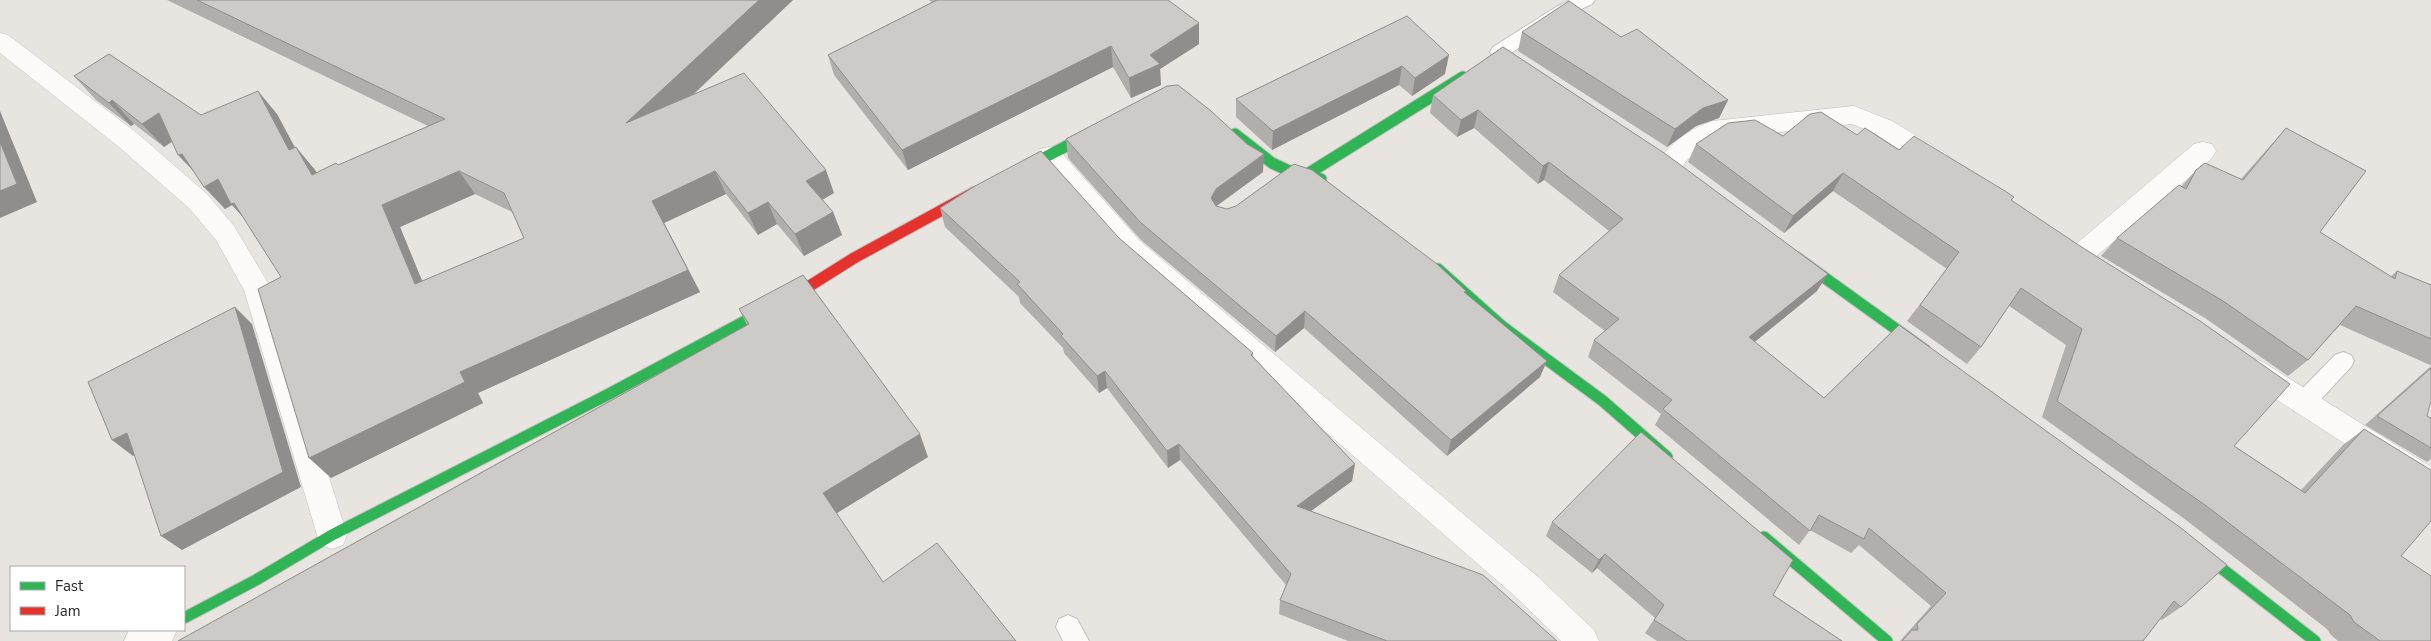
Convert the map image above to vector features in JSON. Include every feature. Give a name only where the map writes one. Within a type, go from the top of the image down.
[{"type":"street","points":[[0,41],[128,140],[198,201],[225,232],[257,288],[332,535]]},
{"type":"street","points":[[1264,187],[1298,171],[1418,106],[1473,70]]},
{"type":"street","points":[[1671,166],[1679,152],[1713,130],[1854,115],[1883,127],[1962,176]]},
{"type":"street","points":[[1005,178],[1109,124]]},
{"type":"street","points":[[1224,124],[1259,156],[1331,186]]},
{"type":"street","points":[[2078,257],[2203,151]]},
{"type":"street","points":[[1049,156],[1131,248],[1527,587],[1583,641]]},
{"type":"street","points":[[185,617],[256,580],[332,535],[609,394],[800,292],[854,258],[987,186]]},
{"type":"street","points":[[2055,240],[2103,272]]},
{"type":"street","points":[[1786,250],[1938,360]]},
{"type":"street","points":[[1428,260],[1503,327],[1603,401],[1677,465]]},
{"type":"street","points":[[2232,355],[2302,404],[2374,446],[2431,483]]},
{"type":"street","points":[[1752,527],[1887,641]]},
{"type":"street","points":[[2182,537],[2316,641]]},
{"type":"street","points":[[140,641],[159,631]]},
{"type":"lane","points":[[1499,57],[1562,11],[1586,0]]},
{"type":"lane","points":[[2302,404],[2343,361]]},
{"type":"building","points":[[197,0],[759,0],[626,123],[744,73],[826,170],[806,181],[833,212],[795,234],[768,202],[748,213],[715,171],[652,201],[688,270],[460,372],[465,382],[309,458],[258,289],[281,277],[234,203],[231,204],[218,179],[204,187],[182,154],[178,155],[159,113],[142,124],[112,100],[109,103],[74,76],[109,54],[201,115],[258,91],[289,150],[296,147],[312,175],[336,163],[338,165],[445,119]],"holes":[[[459,171],[504,193],[524,238],[415,284],[382,205]]]},
{"type":"building","points":[[937,0],[1168,0],[1199,23],[1150,55],[1160,64],[1129,78],[1111,46],[902,150],[828,55]]},
{"type":"building","points":[[1569,1],[1621,37],[1637,29],[1728,100],[1703,108],[1675,129],[1522,32]]},
{"type":"building","points":[[1407,16],[1449,55],[1415,78],[1402,66],[1273,131],[1236,99]]},
{"type":"building","points":[[1503,47],[1667,155],[1828,274],[1749,337],[1824,398],[1899,325],[2181,528],[2227,565],[2181,607],[2174,601],[2143,641],[1902,641],[1912,630],[1918,630],[1917,624],[1946,593],[1869,528],[1864,539],[1819,515],[1810,531],[1663,409],[1672,400],[1594,340],[1619,319],[1559,275],[1623,219],[1549,162],[1543,166],[1478,110],[1461,120],[1433,95]]},
{"type":"building","points":[[1178,85],[1211,111],[1247,144],[1264,154],[1216,189],[1211,198],[1216,206],[1227,209],[1236,206],[1294,164],[1312,170],[1437,264],[1466,291],[1464,292],[1547,361],[1451,440],[1305,311],[1276,336],[1140,222],[1066,139],[1167,86]]},
{"type":"building","points":[[1821,112],[1857,135],[1865,128],[1899,150],[1914,136],[2005,191],[2014,197],[2011,200],[2083,248],[2200,321],[2290,384],[2234,446],[2305,493],[2364,429],[2431,470],[2431,521],[2401,556],[2431,576],[2431,641],[2380,641],[2354,622],[2350,615],[2205,505],[2057,401],[2082,329],[2021,288],[1981,347],[1920,305],[1959,252],[1843,173],[1793,216],[1696,144],[1728,123],[1755,120],[1783,136],[1810,114]]},
{"type":"building","points":[[2286,128],[2366,171],[2320,232],[2395,279],[2397,271],[2431,285],[2431,339],[2356,306],[2308,360],[2223,301],[2117,238],[2179,185],[2186,189],[2196,170],[2205,163],[2243,180]]},
{"type":"building","points":[[0,142],[17,184],[0,191]]},
{"type":"building","points":[[1041,151],[1119,238],[1253,353],[1251,355],[1355,464],[1297,506],[1483,575],[1557,641],[1387,641],[1280,600],[1291,574],[1179,444],[1167,451],[1105,371],[1097,376],[1061,336],[1063,334],[1017,284],[1020,282],[940,208],[975,186]]},
{"type":"building","points":[[803,275],[920,434],[823,493],[883,582],[937,543],[1016,641],[178,641],[749,324],[739,309]]},
{"type":"building","points":[[235,307],[283,472],[161,536],[127,433],[112,440],[88,382]]},
{"type":"building","points":[[2431,368],[2431,401],[2427,416],[2431,418],[2431,448],[2377,416]]},
{"type":"building","points":[[1641,432],[1793,560],[1773,595],[1842,641],[1687,641],[1654,620],[1664,605],[1605,554],[1599,560],[1552,522]]},
{"type":"traffic: fast","points":[[1309,173],[1463,77]]},
{"type":"traffic: fast","points":[[1013,174],[1099,129]]},
{"type":"traffic: fast","points":[[1235,134],[1272,163],[1287,170],[1321,179]]},
{"type":"traffic: fast","points":[[1796,257],[1925,350]]},
{"type":"traffic: fast","points":[[1438,269],[1503,327],[1603,401],[1667,457]]},
{"type":"traffic: fast","points":[[185,617],[256,580],[332,535],[609,394],[760,313]]},
{"type":"traffic: fast","points":[[1764,537],[1887,641]]},
{"type":"traffic: fast","points":[[2194,547],[2315,641]]},
{"type":"traffic: jam","points":[[760,313],[800,292],[854,258],[975,192]]}]
